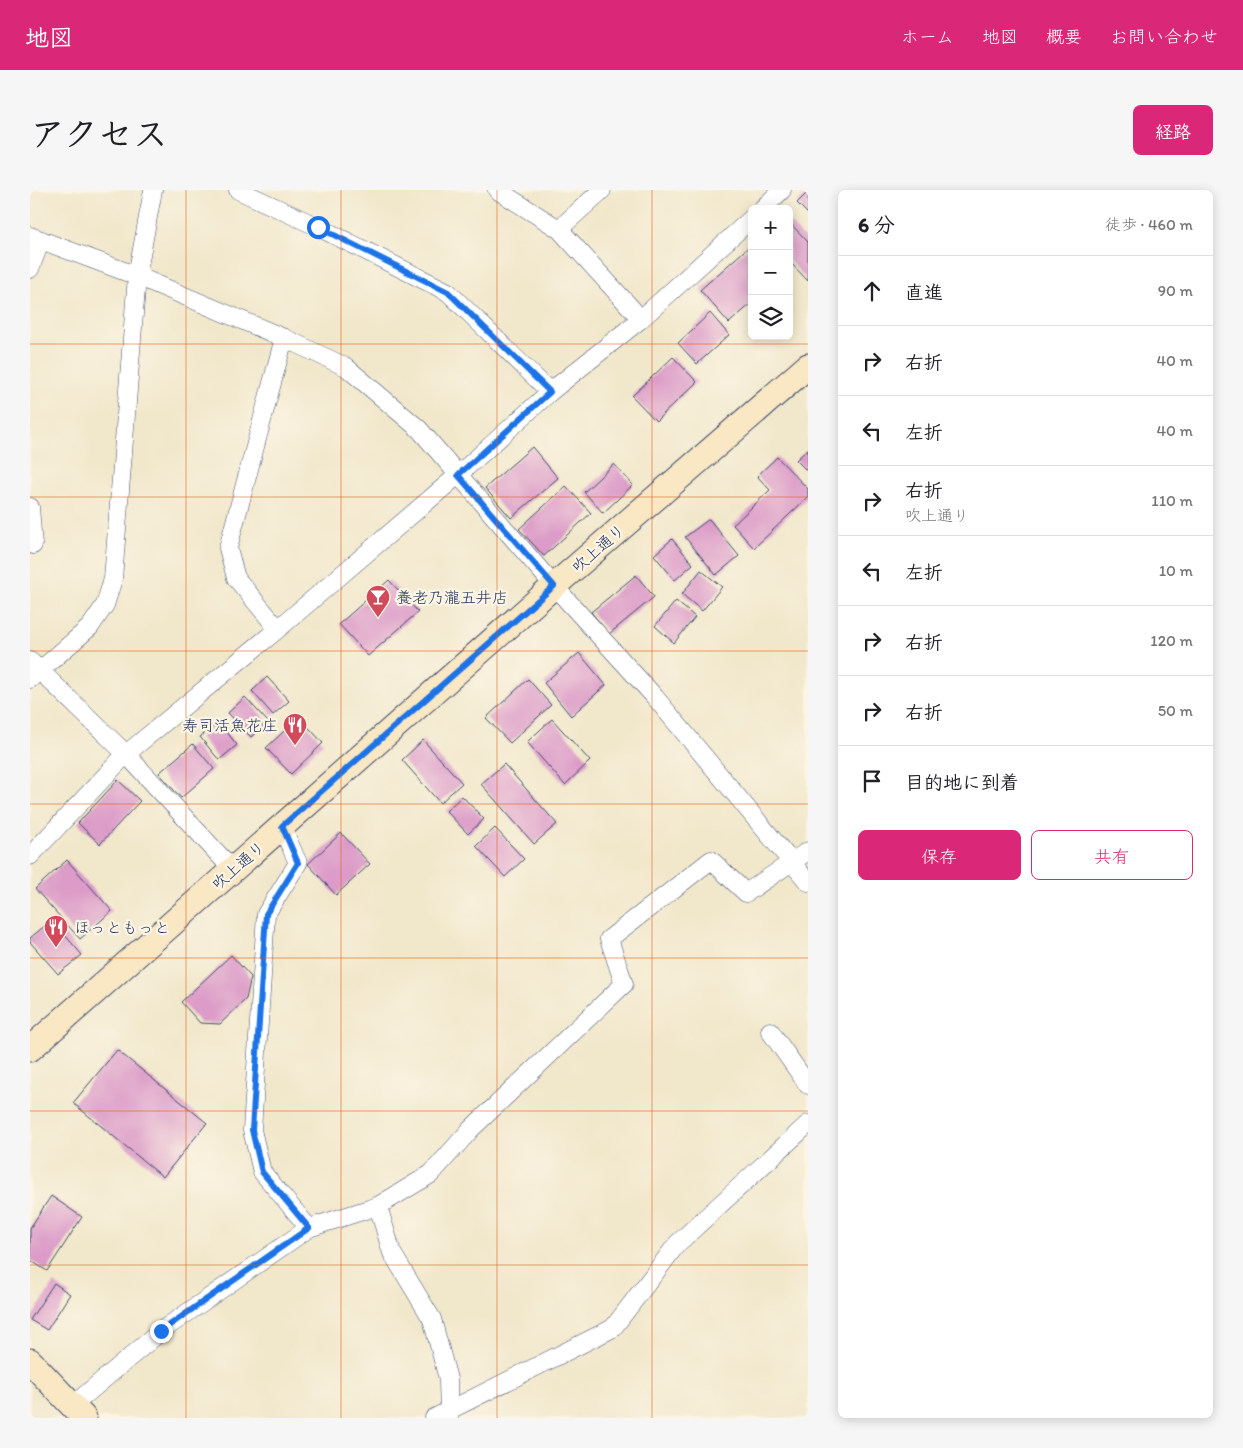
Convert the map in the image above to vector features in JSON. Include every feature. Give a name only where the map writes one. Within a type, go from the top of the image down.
[{"type":"street","points":[[153,190],[137,276],[113,579],[104,606],[90,627],[33,671],[126,754],[233,870]]},
{"type":"street","points":[[238,190],[318,227],[448,292],[550,392]]},
{"type":"street","points":[[497,190],[559,229],[641,319]]},
{"type":"street","points":[[559,229],[602,190]]},
{"type":"street","points":[[766,205],[782,190]]},
{"type":"street","points":[[30,856],[126,754],[278,629],[458,475],[550,392],[641,319],[748,222]]},
{"type":"street","points":[[30,269],[36,238],[137,276],[284,338],[346,368],[419,429],[554,586],[654,696],[808,882]]},
{"type":"street","points":[[278,629],[236,578],[228,548],[284,338]]},
{"type":"street","name":"吹上通り","points":[[30,1049],[554,586],[808,366]]},
{"type":"street","points":[[30,507],[33,545]]},
{"type":"street","points":[[282,826],[298,863],[266,914],[252,1130],[262,1172],[309,1228]]},
{"type":"street","points":[[30,1360],[78,1412],[161,1331],[309,1228],[378,1206],[431,1174],[471,1129],[624,984],[609,939],[712,860],[746,893],[808,851]]},
{"type":"street","points":[[770,1030],[808,1085]]},
{"type":"street","points":[[434,1418],[449,1414],[613,1328],[677,1244],[808,1124]]},
{"type":"street","points":[[378,1206],[392,1253],[432,1319],[448,1379],[449,1414]]},
{"type":"building","points":[[808,192],[808,214],[797,203]]},
{"type":"building","points":[[793,226],[808,242],[808,281],[793,265]]},
{"type":"building","points":[[748,248],[748,306],[729,323],[700,290]]},
{"type":"building","points":[[710,313],[729,335],[697,364],[678,343]]},
{"type":"building","points":[[673,357],[697,382],[656,421],[632,396]]},
{"type":"building","points":[[532,447],[558,478],[511,518],[485,488]]},
{"type":"building","points":[[808,449],[808,472],[796,460]]},
{"type":"building","points":[[777,457],[808,489],[808,497],[754,548],[733,525],[770,490],[757,476]]},
{"type":"building","points":[[614,464],[633,485],[603,513],[584,492]]},
{"type":"building","points":[[566,486],[591,513],[544,556],[519,529]]},
{"type":"building","points":[[709,519],[739,556],[716,575],[685,537]]},
{"type":"building","points":[[672,539],[693,564],[675,580],[654,555]]},
{"type":"building","points":[[701,570],[722,587],[702,611],[682,594]]},
{"type":"building","points":[[636,575],[654,597],[609,634],[591,612]]},
{"type":"building","name":"養老乃瀧五井店","points":[[389,580],[418,612],[368,656],[339,624]]},
{"type":"building","points":[[676,601],[695,617],[674,643],[655,626]]},
{"type":"building","points":[[579,653],[606,685],[571,716],[544,683]]},
{"type":"building","points":[[267,677],[289,701],[273,715],[252,691]]},
{"type":"building","points":[[528,679],[551,705],[510,743],[486,718]]},
{"type":"building","points":[[245,697],[268,722],[251,737],[228,713]]},
{"type":"building","name":"寿司活魚花庄","points":[[299,717],[323,743],[291,774],[266,748]]},
{"type":"building","points":[[552,719],[590,761],[565,785],[527,742]]},
{"type":"building","points":[[219,722],[237,745],[219,760],[200,737]]},
{"type":"building","points":[[423,740],[462,783],[440,803],[402,760]]},
{"type":"building","points":[[193,744],[214,769],[181,798],[159,773]]},
{"type":"building","points":[[504,764],[557,824],[534,844],[481,784]]},
{"type":"building","points":[[118,780],[140,801],[100,844],[78,823]]},
{"type":"building","points":[[462,796],[484,819],[468,834],[446,811]]},
{"type":"building","points":[[495,828],[524,859],[505,877],[476,846]]},
{"type":"building","points":[[341,833],[370,864],[336,895],[308,864]]},
{"type":"building","points":[[67,860],[112,911],[80,939],[35,889]]},
{"type":"building","name":"ほっともっと","points":[[52,920],[82,955],[58,974],[30,942],[30,938]]},
{"type":"building","points":[[231,955],[251,977],[246,999],[220,1024],[200,1023],[181,1002]]},
{"type":"building","points":[[117,1050],[207,1123],[163,1177],[73,1103]]},
{"type":"building","points":[[51,1196],[82,1217],[47,1271],[30,1260],[30,1228]]},
{"type":"building","points":[[54,1283],[70,1294],[47,1330],[30,1320]]},
{"type":"place","name":"養老乃瀧五井店","points":[[378,618]]},
{"type":"place","name":"寿司活魚花庄","points":[[295,746]]},
{"type":"place","name":"ほっともっと","points":[[56,948]]},
{"type":"route","points":[[161,1331],[309,1228],[262,1172],[252,1130],[266,914],[298,863],[282,826],[554,586],[458,475],[550,392],[448,292],[318,227]]}]
